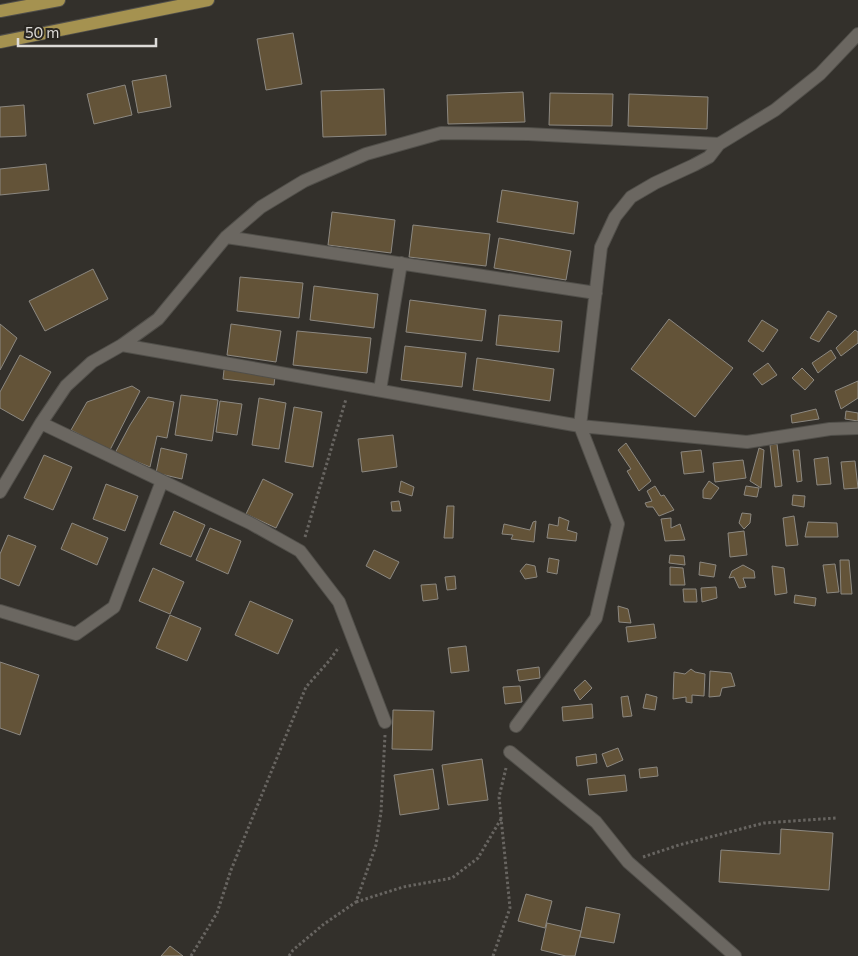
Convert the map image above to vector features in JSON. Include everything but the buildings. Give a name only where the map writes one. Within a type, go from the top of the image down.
[{"type":"main road","points":[[0,11],[59,0]]},
{"type":"main road","points":[[0,42],[208,0]]},
{"type":"street","points":[[516,726],[596,618],[618,524],[580,426],[601,247],[615,217],[631,197],[655,182],[709,157],[719,144],[775,110],[820,74],[858,34]]},
{"type":"street","points":[[0,492],[41,423],[66,386],[92,362],[158,319],[226,237],[262,207],[304,181],[366,154],[440,133],[528,134],[719,144]]},
{"type":"street","points":[[226,237],[596,293]]},
{"type":"street","points":[[380,390],[401,263]]},
{"type":"street","points":[[122,344],[580,426],[747,442],[830,429],[858,428]]},
{"type":"street","points":[[41,423],[250,523],[300,551],[338,602],[385,722]]},
{"type":"street","points":[[0,611],[76,634],[114,607],[162,481]]},
{"type":"street","points":[[510,752],[596,822],[628,862],[735,956]]},
{"type":"path","points":[[300,551],[350,384]]},
{"type":"path","points":[[191,956],[217,913],[231,870],[306,687],[329,661],[350,632]]},
{"type":"path","points":[[356,902],[377,836],[381,812],[385,722]]},
{"type":"path","points":[[493,956],[510,908],[499,797],[510,752]]},
{"type":"path","points":[[289,956],[293,950],[324,924],[356,902],[403,887],[452,878],[478,858],[501,818]]},
{"type":"path","points":[[628,862],[679,845],[764,823],[836,818]]}]
